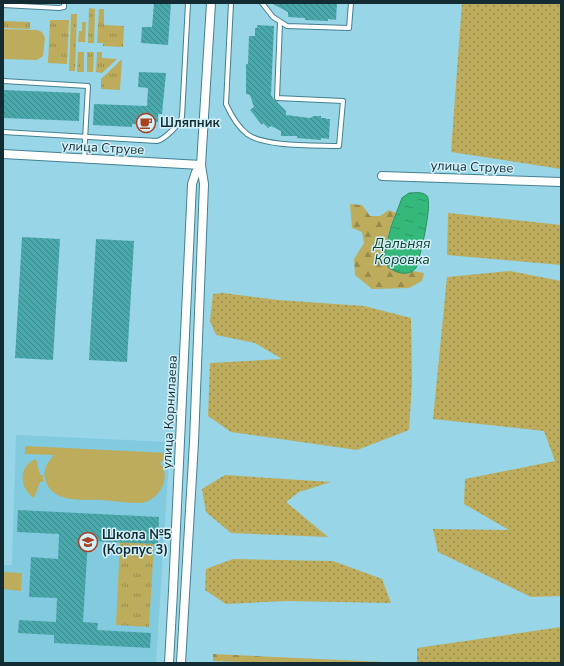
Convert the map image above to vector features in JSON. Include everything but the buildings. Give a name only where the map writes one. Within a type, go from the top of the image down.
[{"type":"street","name":"улица Корнилаева","points":[[181,663],[194,442],[204,184],[201,166],[211,3]]},
{"type":"street","name":"улица Струве","points":[[3,154],[201,166]]},
{"type":"street","name":"улица Корнилаева","points":[[169,663],[192,184],[196,172],[201,166]]},
{"type":"street","name":"улица Струве","points":[[382,176],[561,182]]},
{"type":"lane","points":[[3,5],[59,8],[64,7],[64,3]]},
{"type":"lane","points":[[3,132],[160,140],[180,122],[182,117],[188,3]]},
{"type":"lane","points":[[231,3],[226,104],[231,116],[247,135],[258,140],[269,143],[339,146],[343,101],[276,98],[280,22]]},
{"type":"lane","points":[[262,3],[273,17],[287,26],[349,28],[351,3]]},
{"type":"lane","points":[[3,81],[88,86],[84,158]]},
{"type":"shaded area","name":"Школа №5 (Корпус 3)","points":[[16,435],[170,442],[156,663],[3,663],[3,565],[12,565]]},
{"type":"green space","points":[[462,3],[561,3],[561,169],[451,152]]},
{"type":"green space","points":[[89,8],[95,9],[94,43],[88,43]]},
{"type":"green space","points":[[99,9],[104,9],[104,25],[124,26],[123,47],[103,46],[103,43],[97,43]]},
{"type":"green space","points":[[71,14],[77,14],[75,71],[69,71]]},
{"type":"green space","points":[[50,20],[69,20],[67,64],[48,63]]},
{"type":"green space","points":[[3,21],[30,22],[30,29],[3,28]]},
{"type":"green space","points":[[82,22],[86,22],[85,42],[78,42],[79,31],[82,31]]},
{"type":"green space","points":[[3,29],[37,30],[42,32],[45,38],[43,56],[37,60],[3,59]]},
{"type":"green space","points":[[78,52],[84,52],[84,72],[77,72]]},
{"type":"green space","points":[[87,52],[94,52],[93,72],[87,72]]},
{"type":"green space","points":[[97,52],[102,52],[102,58],[117,59],[102,73],[96,72]]},
{"type":"green space","points":[[122,59],[120,90],[101,89],[101,79]]},
{"type":"green space","points":[[350,204],[362,205],[370,216],[380,216],[389,210],[396,213],[386,245],[386,264],[408,273],[413,271],[424,273],[422,281],[409,288],[372,289],[355,275],[354,259],[364,243],[362,232],[352,228]]},
{"type":"green space","points":[[448,213],[561,225],[561,265],[447,255]]},
{"type":"green space","points":[[510,271],[561,281],[561,596],[531,597],[438,552],[433,529],[509,530],[464,504],[465,479],[555,461],[544,431],[433,419],[447,277]]},
{"type":"green space","points":[[223,293],[278,300],[364,306],[411,318],[412,382],[409,430],[357,450],[231,432],[208,416],[210,363],[282,359],[255,343],[216,335],[210,321],[213,294]]},
{"type":"green space","points":[[25,446],[167,453],[167,461],[160,462],[164,470],[164,481],[159,492],[151,500],[140,503],[79,500],[63,497],[50,489],[45,478],[46,467],[54,455],[25,454]]},
{"type":"green space","points":[[36,459],[40,475],[43,475],[43,482],[40,482],[34,498],[25,489],[23,477],[26,467],[30,462]]},
{"type":"green space","points":[[225,475],[331,482],[299,492],[286,502],[328,537],[231,533],[206,512],[202,489]]},
{"type":"green space","points":[[120,542],[154,544],[149,627],[116,625]]},
{"type":"green space","points":[[233,559],[333,561],[382,579],[391,603],[287,601],[226,604],[205,590],[206,569]]},
{"type":"green space","points":[[3,572],[22,573],[21,591],[3,589]]},
{"type":"green space","points":[[561,627],[561,663],[417,663],[417,648]]},
{"type":"green space","points":[[213,654],[385,663],[271,663],[213,661]]},
{"type":"water","name":"Дальняя Коровка","points":[[409,193],[425,194],[428,201],[428,209],[423,243],[416,268],[413,271],[402,273],[388,267],[384,255],[391,227],[402,198]]},
{"type":"place","name":"Шляпник","points":[[146,123]]},
{"type":"place","name":"Школа №5 (Корпус 3)","points":[[88,542]]}]
